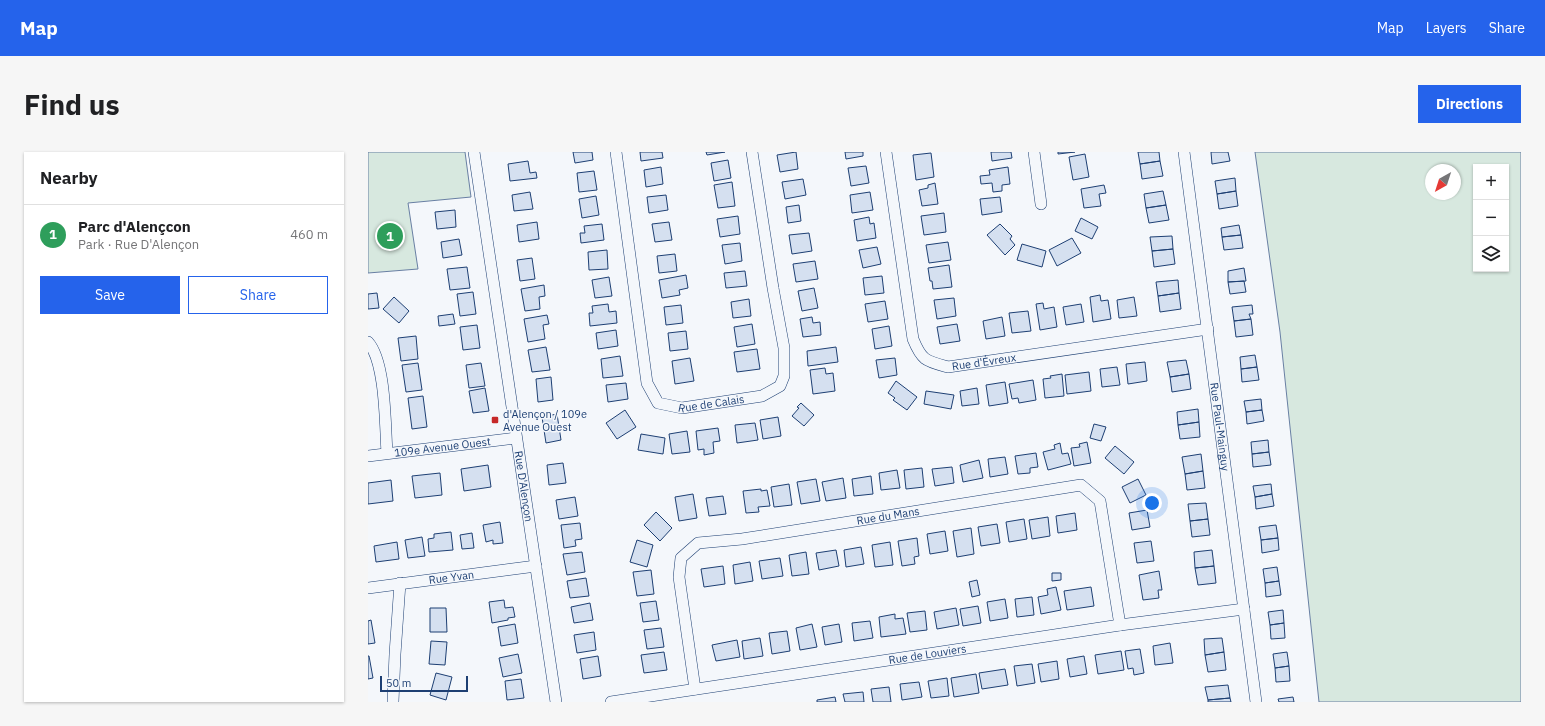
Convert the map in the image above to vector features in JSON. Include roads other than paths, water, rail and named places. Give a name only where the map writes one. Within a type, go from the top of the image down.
[{"type":"street","name":"Rue D'Alençon","points":[[474,152],[556,702]]},
{"type":"street","name":"Rue de Calais","points":[[616,152],[647,383],[658,403],[682,408],[762,396],[780,386],[784,376],[784,348],[752,152]]},
{"type":"street","name":"Rue d'Évreux","points":[[886,152],[913,339],[918,352],[927,362],[948,367],[1208,329]]},
{"type":"street","points":[[1034,152],[1041,204]]},
{"type":"street","name":"Rue Paul-Mainguy","points":[[1184,152],[1256,702]]},
{"type":"street","points":[[368,342],[374,348],[382,380],[387,453]]},
{"type":"street","name":"109e Avenue Ouest","points":[[368,456],[516,438]]},
{"type":"street","name":"Rue du Mans","points":[[695,688],[679,577],[681,558],[698,543],[742,539],[1081,485],[1100,501],[1120,625]]},
{"type":"street","name":"Rue Yvan","points":[[368,588],[536,566]]},
{"type":"street","points":[[393,702],[400,583]]},
{"type":"street","name":"Rue de Louviers","points":[[611,702],[695,688],[1120,625],[1244,609]]},
{"type":"place","name":"Parc d'Alençcon","points":[[390,236]]},
{"type":"place","name":"d'Alençon / 109e Avenue Ouest","points":[[495,420]]}]
